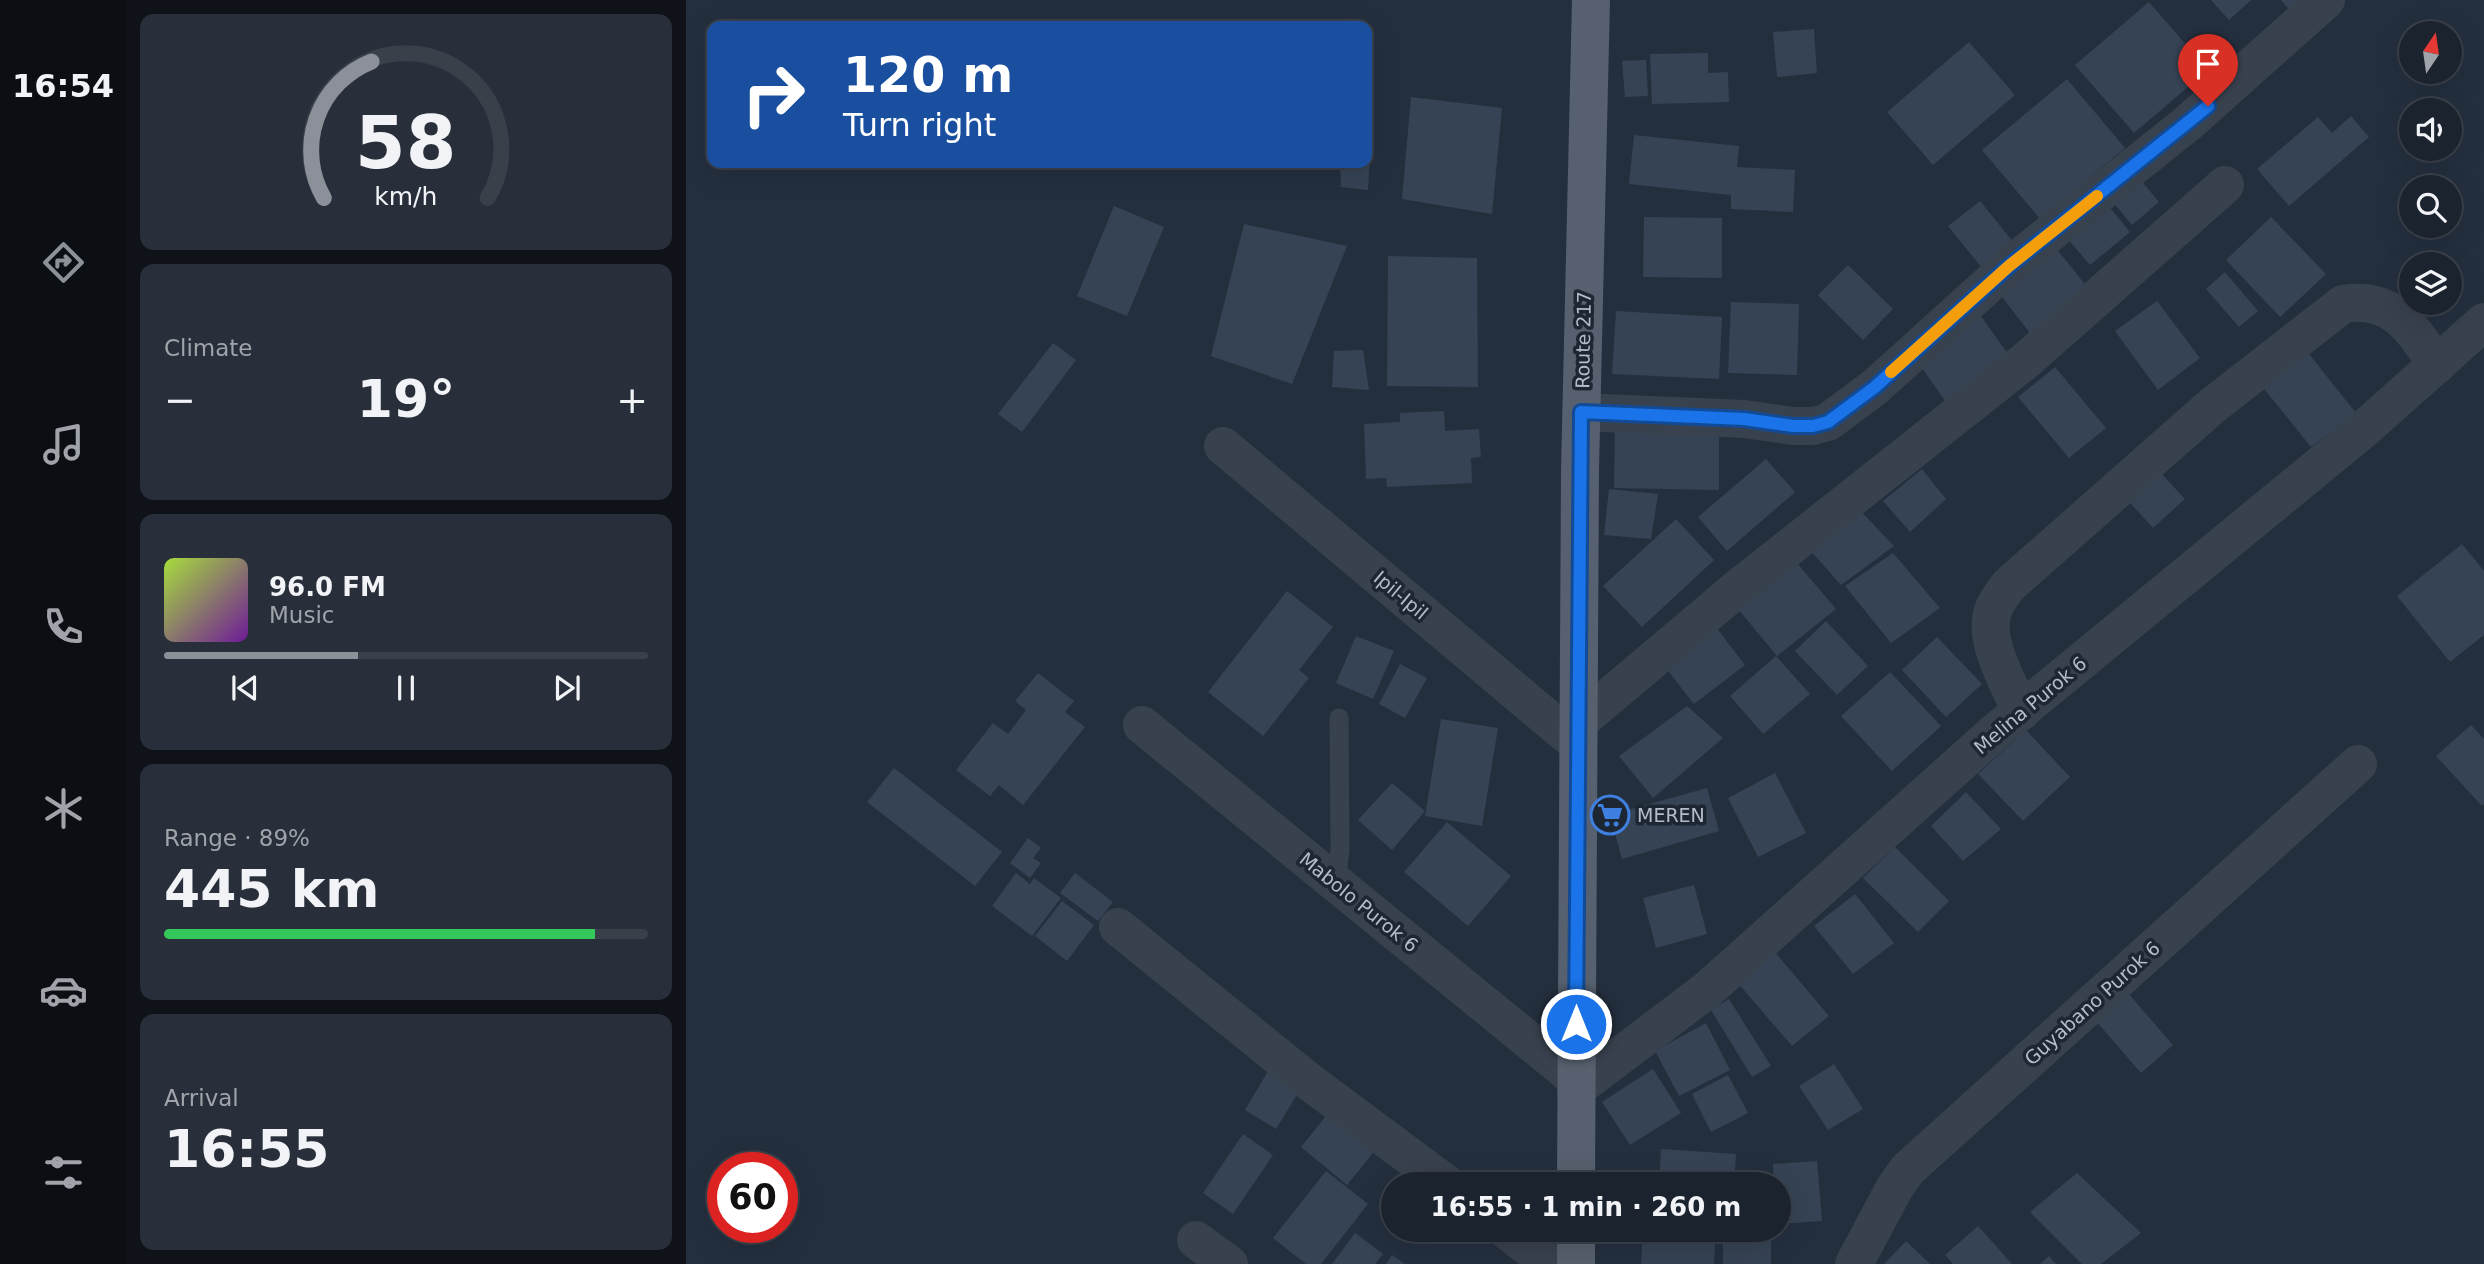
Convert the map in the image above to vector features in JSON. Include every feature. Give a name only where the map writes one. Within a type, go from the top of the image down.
[{"type":"main road","name":"Route 217","points":[[1576,1172],[1581,412],[1591,0]]},
{"type":"main road","points":[[1576,1242],[1576,1264]]},
{"type":"street","points":[[1581,412],[1744,419],[1793,426],[1813,426],[1828,422],[1875,387],[2009,266],[2188,123],[2326,0]]},
{"type":"street","points":[[1578,733],[1738,588],[2024,362],[2225,185]]},
{"type":"street","points":[[2021,712],[1990,640],[1994,607],[2009,585],[2212,406],[2343,304],[2362,301],[2382,308],[2409,324],[2437,365]]},
{"type":"street","name":"Melina Purok 6","points":[[1576,1084],[1707,990],[2021,712],[2364,429],[2484,322]]},
{"type":"street","name":"Ipil-Ipil","points":[[1223,446],[1578,733]]},
{"type":"street","name":"Mabolo Purok 6","points":[[1142,725],[1576,1084]]},
{"type":"street","name":"Guyabano Purok 6","points":[[1854,1264],[1895,1187],[1908,1169],[2358,764]]},
{"type":"street","points":[[1118,927],[1307,1080],[1431,1172]]},
{"type":"street","points":[[1196,1240],[1229,1264]]},
{"type":"street","points":[[1522,1242],[1550,1264]]},
{"type":"lane","points":[[1336,884],[1340,849],[1339,718]]},
{"type":"building","points":[[2211,0],[2251,0],[2229,20]]},
{"type":"building","points":[[2281,0],[2310,0],[2293,14]]},
{"type":"building","points":[[2149,2],[2208,70],[2134,133],[2075,65]]},
{"type":"building","points":[[1814,29],[1817,73],[1777,77],[1773,32]]},
{"type":"building","points":[[1969,42],[2015,95],[1933,165],[1887,112]]},
{"type":"building","points":[[1708,53],[1708,73],[1728,72],[1729,102],[1652,104],[1650,54]]},
{"type":"building","points":[[1646,60],[1648,96],[1625,97],[1622,61]]},
{"type":"building","points":[[2067,79],[2125,148],[2040,219],[1982,150]]},
{"type":"building","points":[[1411,97],[1502,108],[1492,214],[1402,199]]},
{"type":"building","points":[[2351,116],[2369,137],[2289,206],[2257,169],[2318,117],[2332,133]]},
{"type":"building","points":[[1634,135],[1739,146],[1737,167],[1795,170],[1793,212],[1731,209],[1731,195],[1629,184]]},
{"type":"building","points":[[1340,168],[1369,168],[1368,190],[1341,187]]},
{"type":"building","points":[[2139,178],[2159,202],[2132,225],[2112,201]]},
{"type":"building","points":[[2101,197],[2130,232],[2090,265],[2060,230]]},
{"type":"building","points":[[1980,201],[2014,243],[1982,268],[1948,226]]},
{"type":"building","points":[[1114,206],[1164,227],[1127,316],[1077,296]]},
{"type":"building","points":[[1644,217],[1722,218],[1722,278],[1643,277]]},
{"type":"building","points":[[2271,217],[2326,274],[2280,317],[2226,260]]},
{"type":"building","points":[[1244,224],[1347,246],[1292,384],[1211,356]]},
{"type":"building","points":[[2055,247],[2092,293],[2034,338],[1998,292]]},
{"type":"building","points":[[1388,256],[1477,258],[1478,387],[1387,386]]},
{"type":"building","points":[[1848,265],[1893,309],[1863,340],[1818,295]]},
{"type":"building","points":[[2225,272],[2258,311],[2239,327],[2206,289]]},
{"type":"building","points":[[2157,301],[2200,358],[2158,390],[2115,331]]},
{"type":"building","points":[[1731,302],[1799,304],[1797,375],[1728,373]]},
{"type":"building","points":[[1616,311],[1722,317],[1719,379],[1612,374]]},
{"type":"building","points":[[1981,316],[2015,364],[1951,409],[1917,361]]},
{"type":"building","points":[[1053,343],[1076,360],[1022,432],[998,414]]},
{"type":"building","points":[[2301,344],[2356,413],[2311,447],[2257,380]]},
{"type":"building","points":[[1363,350],[1369,390],[1332,387],[1334,351]]},
{"type":"building","points":[[2055,367],[2106,428],[2069,458],[2018,397]]},
{"type":"building","points":[[1444,411],[1445,431],[1479,429],[1481,457],[1471,458],[1472,483],[1387,487],[1386,478],[1366,479],[1364,424],[1400,422],[1400,413]]},
{"type":"building","points":[[1615,424],[1719,426],[1719,490],[1614,488]]},
{"type":"building","points":[[1766,459],[1795,492],[1727,551],[1698,517]]},
{"type":"building","points":[[2156,468],[2185,499],[2153,528],[2124,496]]},
{"type":"building","points":[[1922,469],[1946,499],[1910,532],[1883,501]]},
{"type":"building","points":[[1609,489],[1658,494],[1651,539],[1604,535]]},
{"type":"building","points":[[1854,504],[1894,546],[1841,585],[1802,541]]},
{"type":"building","points":[[1676,519],[1714,560],[1642,627],[1603,586]]},
{"type":"building","points":[[2462,544],[2484,571],[2484,635],[2450,662],[2397,596]]},
{"type":"building","points":[[1893,553],[1940,608],[1891,643],[1845,586]]},
{"type":"building","points":[[1796,562],[1836,609],[1777,656],[1738,609]]},
{"type":"building","points":[[1287,591],[1333,627],[1299,670],[1309,678],[1263,736],[1208,692]]},
{"type":"building","points":[[1709,618],[1745,665],[1694,704],[1657,657]]},
{"type":"building","points":[[1826,621],[1868,666],[1837,695],[1795,651]]},
{"type":"building","points":[[1356,636],[1394,651],[1373,699],[1336,683]]},
{"type":"building","points":[[1937,637],[1982,684],[1946,717],[1902,670]]},
{"type":"building","points":[[1776,656],[1810,694],[1763,734],[1730,696]]},
{"type":"building","points":[[1400,664],[1427,678],[1405,718],[1379,704]]},
{"type":"building","points":[[1890,672],[1941,726],[1892,771],[1841,716]]},
{"type":"building","points":[[1038,673],[1074,701],[1065,712],[1085,727],[1023,805],[999,785],[990,796],[956,770],[993,723],[1008,734],[1026,710],[1015,701]]},
{"type":"building","points":[[1687,706],[1723,738],[1653,798],[1619,756]]},
{"type":"building","points":[[1441,719],[1498,728],[1482,826],[1425,816]]},
{"type":"building","points":[[2471,725],[2484,739],[2482,806],[2436,756]]},
{"type":"building","points":[[2026,730],[2070,777],[2023,821],[1978,774]]},
{"type":"building","points":[[894,768],[1002,852],[975,886],[867,802]]},
{"type":"building","points":[[1775,773],[1806,833],[1758,857],[1728,798]]},
{"type":"building","points":[[1392,783],[1425,811],[1392,850],[1358,820]]},
{"type":"building","points":[[1707,788],[1719,831],[1622,859],[1610,815]]},
{"type":"building","points":[[1966,792],[2001,829],[1963,861],[1931,826]]},
{"type":"building","points":[[1447,822],[1511,876],[1468,926],[1404,872]]},
{"type":"building","points":[[1028,838],[1041,848],[1033,858],[1041,863],[1030,878],[1010,863]]},
{"type":"building","points":[[1895,847],[1949,901],[1918,932],[1863,878]]},
{"type":"building","points":[[1016,873],[1030,884],[1034,878],[1061,898],[1032,936],[992,906]]},
{"type":"building","points":[[1075,873],[1113,902],[1098,921],[1060,893]]},
{"type":"building","points":[[1694,885],[1707,934],[1656,948],[1643,898]]},
{"type":"building","points":[[1855,894],[1894,943],[1853,974],[1814,926]]},
{"type":"building","points":[[1062,901],[1094,925],[1067,961],[1035,936]]},
{"type":"building","points":[[1774,951],[1829,1016],[1792,1046],[1737,982]]},
{"type":"building","points":[[2127,992],[2173,1045],[2141,1073],[2095,1020]]},
{"type":"building","points":[[1729,999],[1771,1066],[1752,1077],[1711,1010]]},
{"type":"building","points":[[1706,1023],[1730,1070],[1679,1096],[1655,1051]]},
{"type":"building","points":[[1834,1064],[1863,1109],[1828,1130],[1799,1086]]},
{"type":"building","points":[[1271,1066],[1303,1085],[1276,1129],[1245,1110]]},
{"type":"building","points":[[1653,1069],[1681,1113],[1630,1145],[1602,1102]]},
{"type":"building","points":[[1728,1075],[1748,1113],[1711,1132],[1692,1094]]},
{"type":"building","points":[[1326,1116],[1373,1153],[1347,1185],[1301,1147]]},
{"type":"building","points":[[1243,1134],[1273,1155],[1233,1214],[1203,1193]]},
{"type":"building","points":[[1661,1149],[1736,1154],[1735,1172],[1660,1172]]},
{"type":"building","points":[[1817,1161],[1822,1221],[1791,1223],[1791,1172],[1773,1172],[1773,1164]]},
{"type":"building","points":[[1326,1171],[1368,1204],[1321,1264],[1306,1264],[1273,1238]]},
{"type":"building","points":[[2077,1173],[2141,1233],[2101,1264],[2082,1264],[2030,1212]]},
{"type":"building","points":[[1978,1226],[2012,1264],[1953,1264],[1945,1255]]},
{"type":"building","points":[[1355,1233],[1383,1254],[1375,1264],[1332,1264]]},
{"type":"building","points":[[1906,1241],[1930,1264],[1884,1264]]},
{"type":"building","points":[[1642,1242],[1715,1242],[1714,1264],[1641,1264]]},
{"type":"building","points":[[1723,1242],[1771,1242],[1771,1264],[1723,1264]]},
{"type":"building","points":[[1392,1255],[1405,1264],[1386,1264]]},
{"type":"building","points":[[2049,1256],[2056,1264],[2040,1264]]},
{"type":"slow traffic","points":[[1891,372],[2009,266],[2097,196]]},
{"type":"place","name":"MEREN","points":[[1610,815]]},
{"type":"route","points":[[1576,1024],[1581,412],[1744,419],[1793,426],[1813,426],[1828,422],[1875,387],[2009,266],[2208,106]]}]
